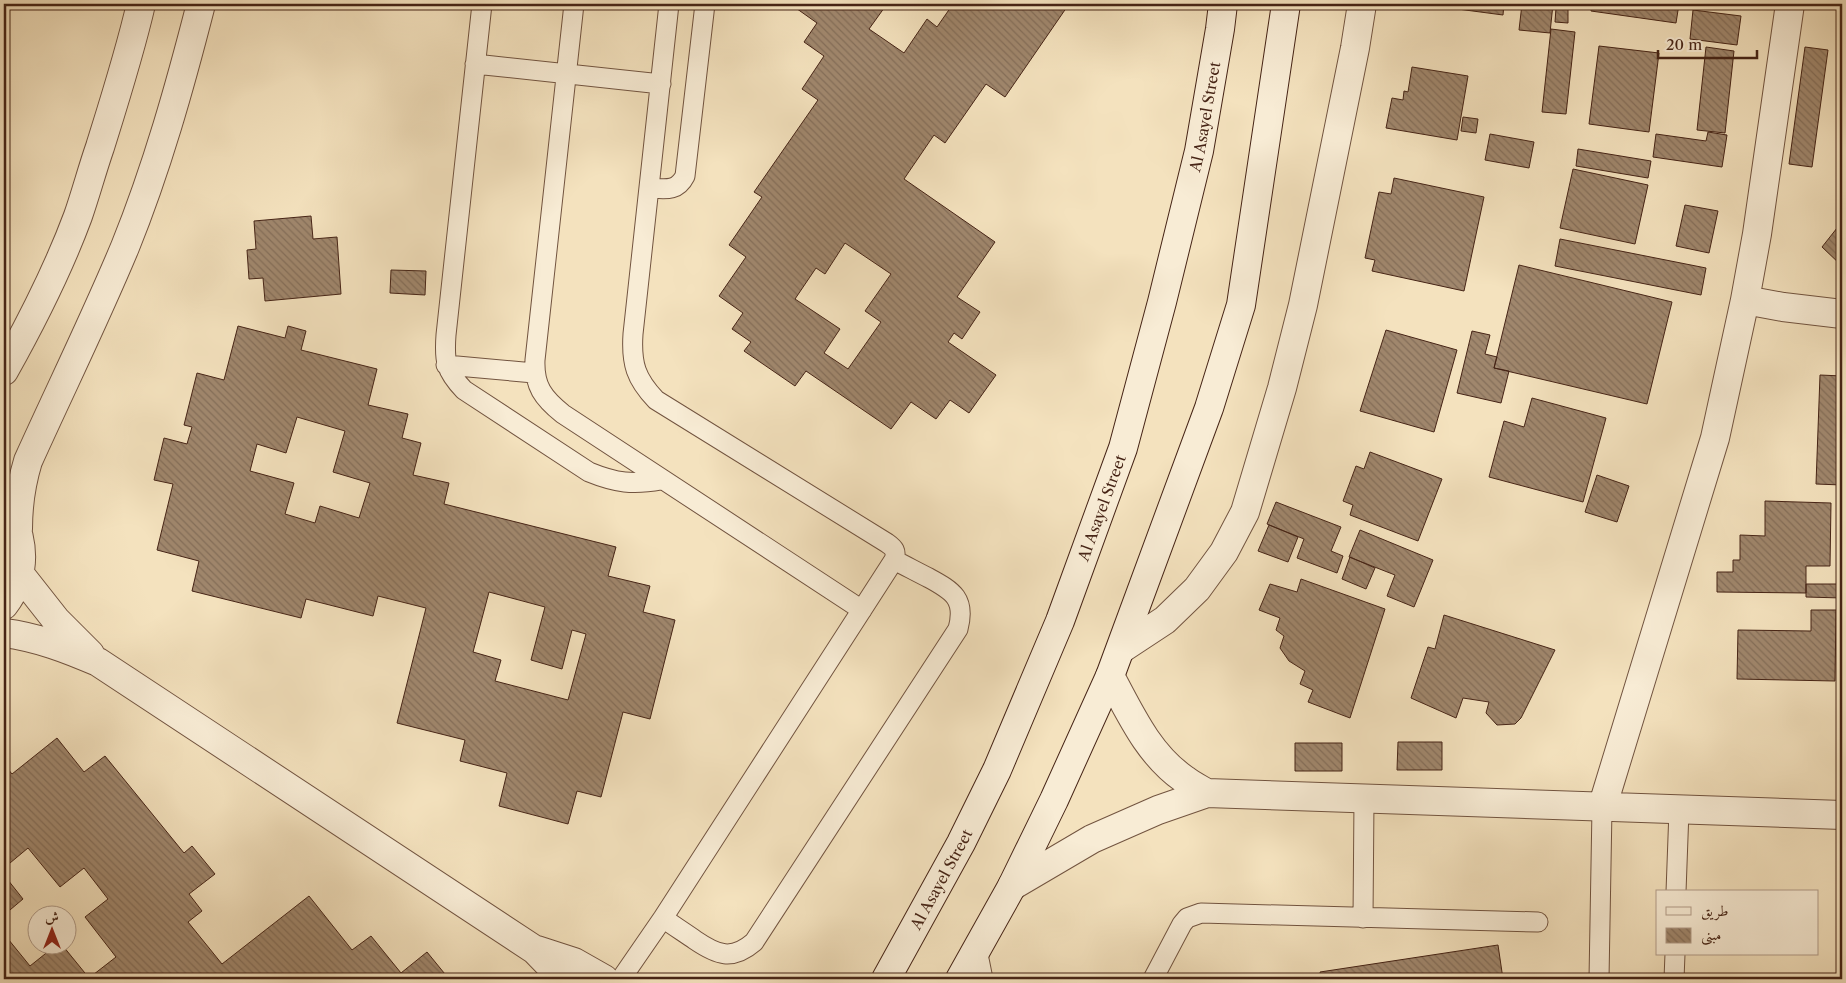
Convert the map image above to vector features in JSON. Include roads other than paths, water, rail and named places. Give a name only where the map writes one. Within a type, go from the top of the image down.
[{"type":"street","points":[[4,371],[35,314],[56,270],[78,216],[117,95],[141,4]]},
{"type":"street","points":[[4,605],[10,596],[19,573],[22,551],[18,529],[18,506],[28,462],[125,247],[148,186],[171,116],[200,4]]},
{"type":"street","name":"Al Asayel Street","points":[[886,979],[961,843],[997,770],[1060,621],[1123,448],[1199,152],[1223,4]]},
{"type":"street","points":[[960,979],[1012,886],[1054,800],[1110,676],[1206,417],[1241,305],[1286,4]]},
{"type":"street","points":[[1121,649],[1164,620],[1198,589],[1224,552],[1245,512],[1282,388],[1303,305],[1353,58],[1362,4]]},
{"type":"street","points":[[1602,808],[1715,438],[1745,300],[1757,234],[1790,4]]},
{"type":"street","points":[[1745,300],[1842,314]]},
{"type":"street","points":[[4,501],[18,529]]},
{"type":"street","points":[[19,573],[56,620],[98,662]]},
{"type":"street","points":[[4,633],[39,640],[98,662],[535,950],[563,979]]},
{"type":"street","points":[[1110,676],[1145,739],[1162,760],[1184,779],[1207,793]]},
{"type":"street","points":[[1012,886],[1092,839],[1158,810],[1207,793],[1364,800],[1842,815]]},
{"type":"street","points":[[535,950],[574,962],[604,979]]},
{"type":"lane","points":[[482,4],[446,336],[446,365],[453,379],[464,390],[589,472],[606,479],[624,483],[643,483],[661,480]]},
{"type":"lane","points":[[574,4],[534,373],[539,389],[549,403],[661,480],[862,610]]},
{"type":"lane","points":[[621,979],[663,918],[894,560],[895,550],[887,542],[656,400],[644,387],[635,370],[632,353],[669,4]]},
{"type":"lane","points":[[649,188],[669,190],[676,188],[686,176],[705,4]]},
{"type":"lane","points":[[475,64],[660,84]]},
{"type":"lane","points":[[446,365],[534,373]]},
{"type":"lane","points":[[663,918],[710,951],[734,954],[745,950],[754,942],[958,628],[961,618],[960,606],[956,596],[948,588],[894,560]]},
{"type":"lane","points":[[1364,800],[1364,918]]},
{"type":"lane","points":[[1599,979],[1602,808]]},
{"type":"lane","points":[[1676,890],[1679,810]]},
{"type":"lane","points":[[1153,979],[1182,924],[1194,914],[1538,922]]},
{"type":"lane","points":[[977,949],[982,979]]},
{"type":"lane","points":[[1674,956],[1674,979]]}]
